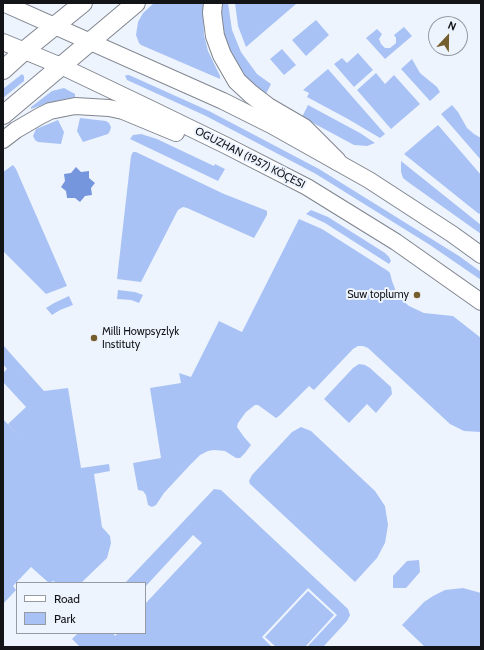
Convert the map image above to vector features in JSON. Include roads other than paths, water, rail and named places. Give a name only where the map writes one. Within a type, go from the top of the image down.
[{"type":"main road","points":[[3,3],[223,101],[369,180],[452,234],[481,255]]},
{"type":"main road","points":[[3,70],[25,50],[83,3]]},
{"type":"main road","points":[[3,115],[136,3]]},
{"type":"main road","points":[[212,3],[215,36],[222,55],[237,81],[268,107],[304,128],[336,161]]},
{"type":"main road","name":"OGUZHAN (1957) KÖÇESI","points":[[3,42],[61,66],[225,145],[307,188],[396,242],[481,302]]},
{"type":"main road","points":[[3,140],[28,122],[50,111],[75,106],[109,108],[134,115],[165,127],[255,171],[307,188]]},
{"type":"place","name":"Suw toplumy","points":[[417,295]]},
{"type":"place","name":"Milli Howpsyzlyk Instituty","points":[[94,338]]}]
